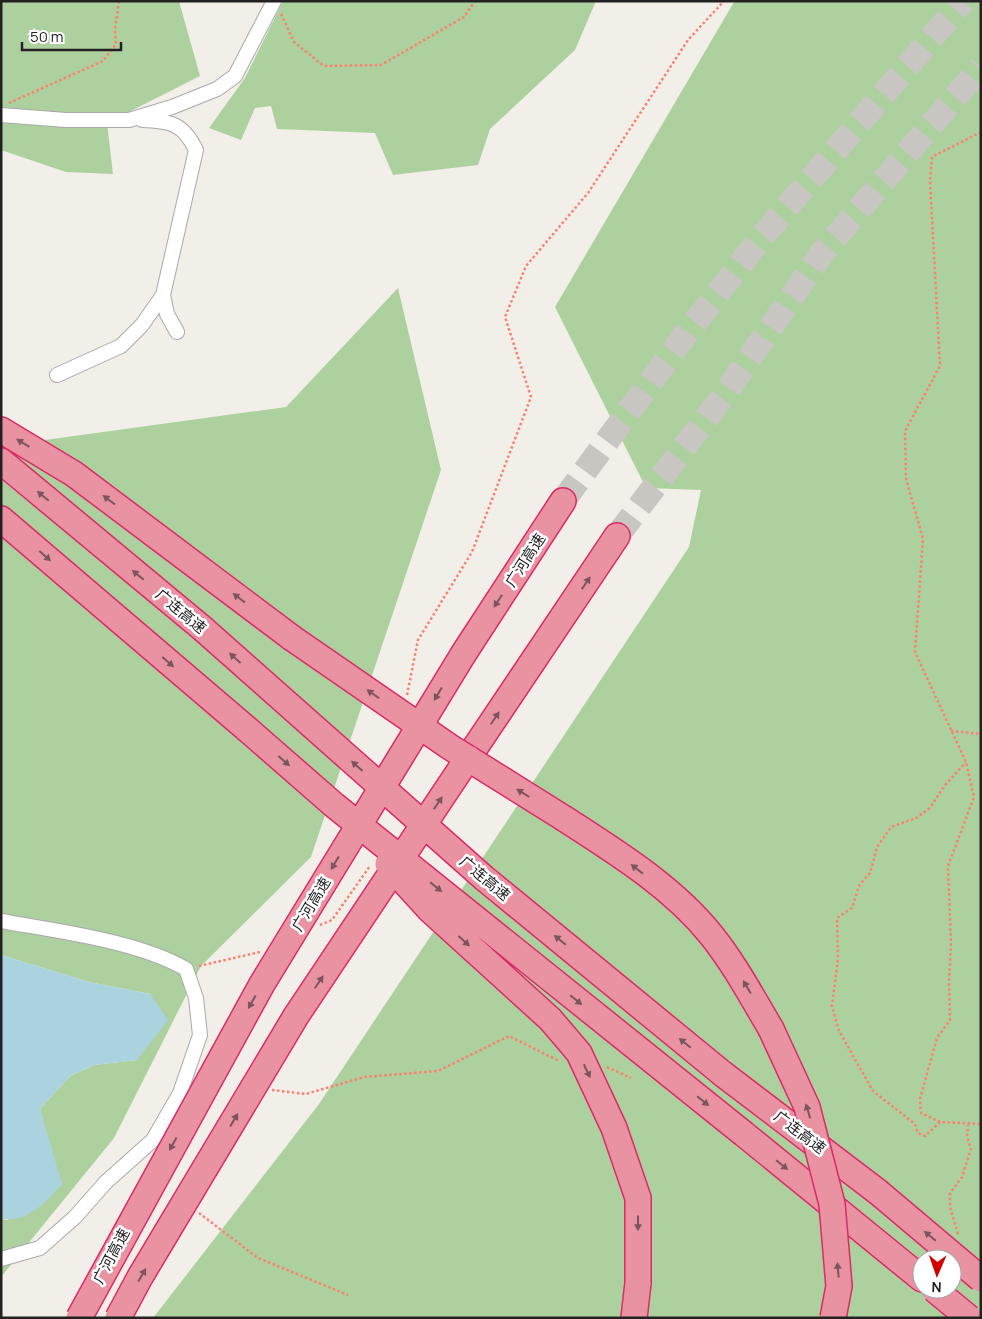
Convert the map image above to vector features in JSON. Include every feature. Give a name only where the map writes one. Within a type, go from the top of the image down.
[{"type":"highway","points":[[1,430],[74,474],[292,638],[450,747],[617,853],[671,895],[710,934],[739,974],[771,1030],[807,1107],[832,1204],[839,1286],[833,1318]]},
{"type":"highway","name":"广连高速","points":[[1,461],[202,628],[484,878],[723,1074],[878,1192],[981,1279]]},
{"type":"highway","name":"广河高速","points":[[78,1318],[262,984],[464,653],[563,501]]},
{"type":"highway","points":[[4,522],[334,805],[912,1271]]},
{"type":"highway","points":[[118,1318],[140,1277],[296,1016],[617,536]]},
{"type":"highway","points":[[334,805],[431,911],[550,1019],[579,1053],[614,1128],[638,1198],[638,1283],[634,1318]]},
{"type":"highway","points":[[946,1299],[968,1318]]},
{"type":"street","points":[[129,120],[172,107],[217,89],[235,76],[277,5]]},
{"type":"street","points":[[3,111],[66,120],[158,120],[178,126],[188,134],[196,150],[162,295],[142,325],[121,346],[57,375]]},
{"type":"street","points":[[162,295],[167,314],[177,332]]},
{"type":"street","points":[[1,921],[104,940],[172,961],[186,969],[196,998],[200,1035],[180,1093],[153,1140],[106,1182],[75,1217],[40,1248],[1,1260]]},
{"type":"path","points":[[3,111],[10,100],[103,61],[116,44],[115,29],[119,1]]},
{"type":"path","points":[[277,5],[294,42],[324,66],[381,65],[464,16],[476,1]]},
{"type":"path","points":[[407,704],[418,640],[472,552],[531,397],[505,317],[526,266],[588,193],[688,40],[724,1]]},
{"type":"path","points":[[981,132],[932,157],[930,181],[940,366],[905,431],[906,479],[923,539],[916,652],[966,762],[974,797],[948,866],[951,944],[950,1020],[938,1038],[920,1099],[921,1113],[940,1122],[968,1125],[981,1124]]},
{"type":"path","points":[[951,731],[981,734]]},
{"type":"path","points":[[940,1122],[925,1136],[918,1133],[914,1124],[873,1091],[839,1030],[832,1006],[838,959],[837,918],[852,908],[858,886],[870,873],[877,847],[891,827],[916,818],[930,808],[944,785],[966,762]]},
{"type":"path","points":[[314,928],[332,920],[371,865]]},
{"type":"path","points":[[186,969],[260,952],[269,948]]},
{"type":"path","points":[[264,1086],[272,1090],[306,1094],[364,1077],[438,1071],[509,1036],[561,1061]]},
{"type":"path","points":[[600,1064],[632,1078]]},
{"type":"path","points":[[960,1239],[950,1207],[950,1193],[962,1177],[971,1149],[967,1137],[968,1125]]},
{"type":"path","points":[[195,1211],[211,1220],[258,1258],[348,1295]]},
{"type":"green space","points":[[1,1],[179,1],[200,76],[107,123],[113,174],[66,172],[1,150]]},
{"type":"green space","points":[[283,1],[596,1],[575,50],[490,129],[478,165],[393,175],[375,133],[277,129],[271,106],[255,108],[241,140],[209,128],[245,78]]},
{"type":"green space","points":[[981,1],[981,1318],[153,1318],[319,1104],[689,547],[701,490],[646,488],[555,307],[734,2]]},
{"type":"green space","points":[[398,288],[441,470],[311,857],[201,966],[114,1138],[1,1277],[1,1219],[8,1220],[46,1132],[40,1109],[70,1076],[94,1065],[137,1060],[150,994],[89,982],[1,955],[1,446],[286,407]]},
{"type":"water","points":[[1,955],[89,982],[150,994],[168,1020],[137,1060],[94,1065],[70,1076],[40,1109],[62,1184],[43,1204],[29,1214],[11,1219],[1,1219]]},
{"type":"tunnel","points":[[563,501],[676,347],[760,239],[963,1]]},
{"type":"tunnel","points":[[617,536],[727,391],[822,253],[981,67]]}]
